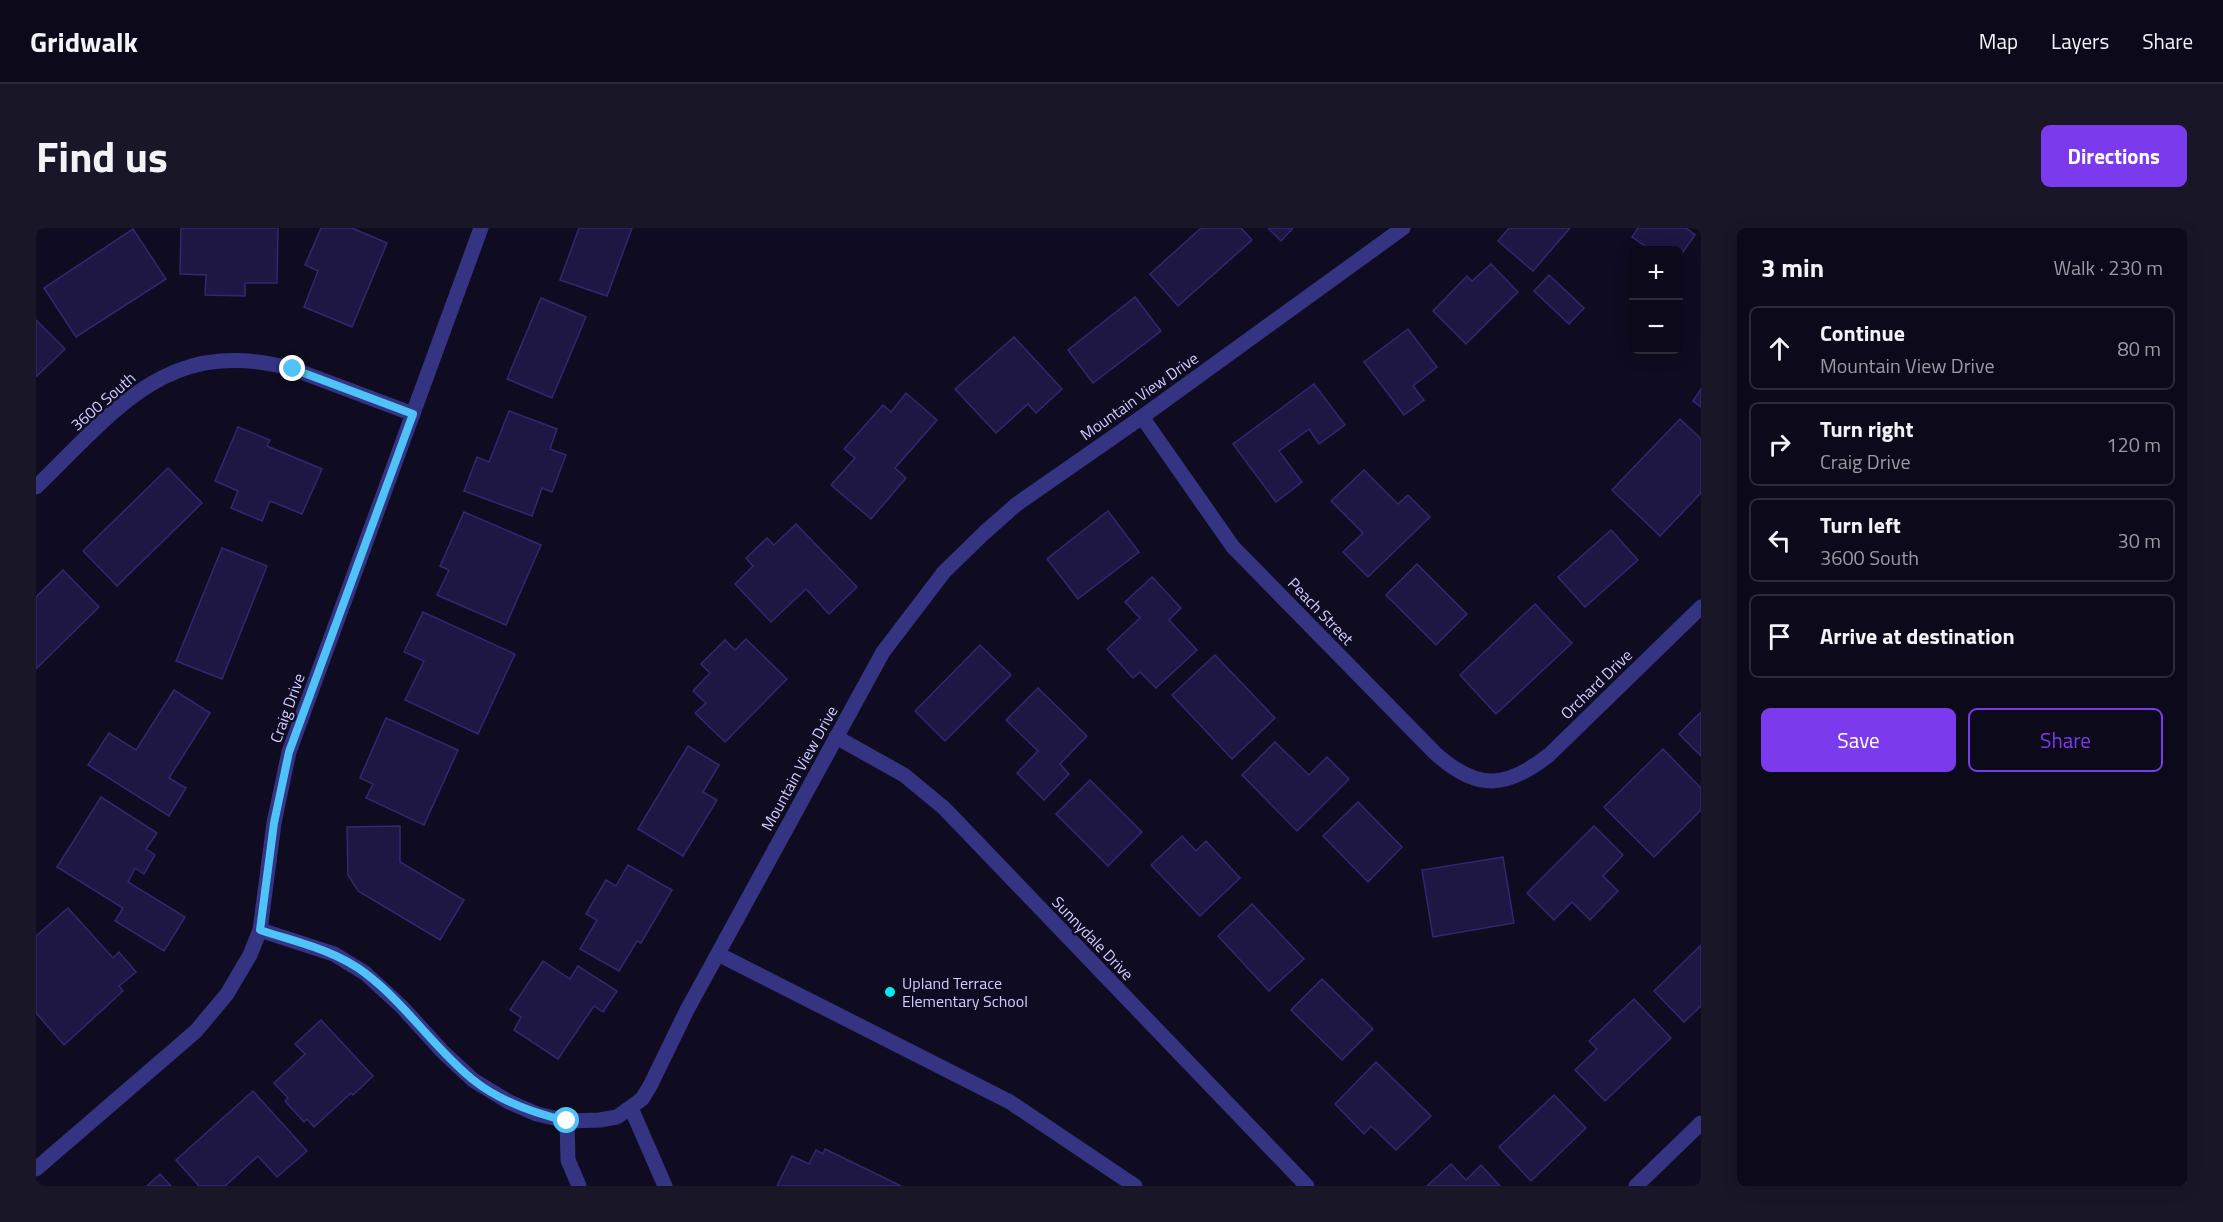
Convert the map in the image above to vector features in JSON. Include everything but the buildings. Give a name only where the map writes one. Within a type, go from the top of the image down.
[{"type":"street","name":"Craig Drive","points":[[36,1169],[196,1031],[227,994],[250,955],[260,930],[274,823],[289,752],[481,228]]},
{"type":"street","name":"Mountain View Drive","points":[[260,930],[334,954],[365,973],[402,1007],[443,1052],[473,1080],[509,1102],[537,1114],[567,1121],[617,1117],[642,1099],[650,1086],[717,954],[883,652],[944,572],[1017,504],[1142,417],[1403,228]]},
{"type":"street","name":"3600 South","points":[[36,487],[125,402],[168,373],[195,365],[221,360],[272,364],[293,369],[413,414]]},
{"type":"street","name":"Peach Street","points":[[1142,417],[1233,547],[1436,753],[1465,775],[1486,781],[1511,779]]},
{"type":"street","name":"Orchard Drive","points":[[1511,779],[1530,771],[1549,755],[1701,608]]},
{"type":"street","name":"Sunnydale Drive","points":[[836,737],[904,775],[944,808],[1301,1184]]},
{"type":"street","points":[[717,954],[1010,1101],[1135,1186]]},
{"type":"street","points":[[631,1108],[664,1186]]},
{"type":"street","points":[[567,1121],[568,1160],[579,1186]]},
{"type":"street","points":[[1636,1186],[1701,1123]]},
{"type":"place","name":"Upland Terrace Elementary School","points":[[890,992]]},
{"type":"route","points":[[293,369],[413,414],[289,752],[274,823],[260,930],[334,954],[365,973],[402,1007],[443,1052],[473,1080],[509,1102],[537,1114],[567,1121]]}]
